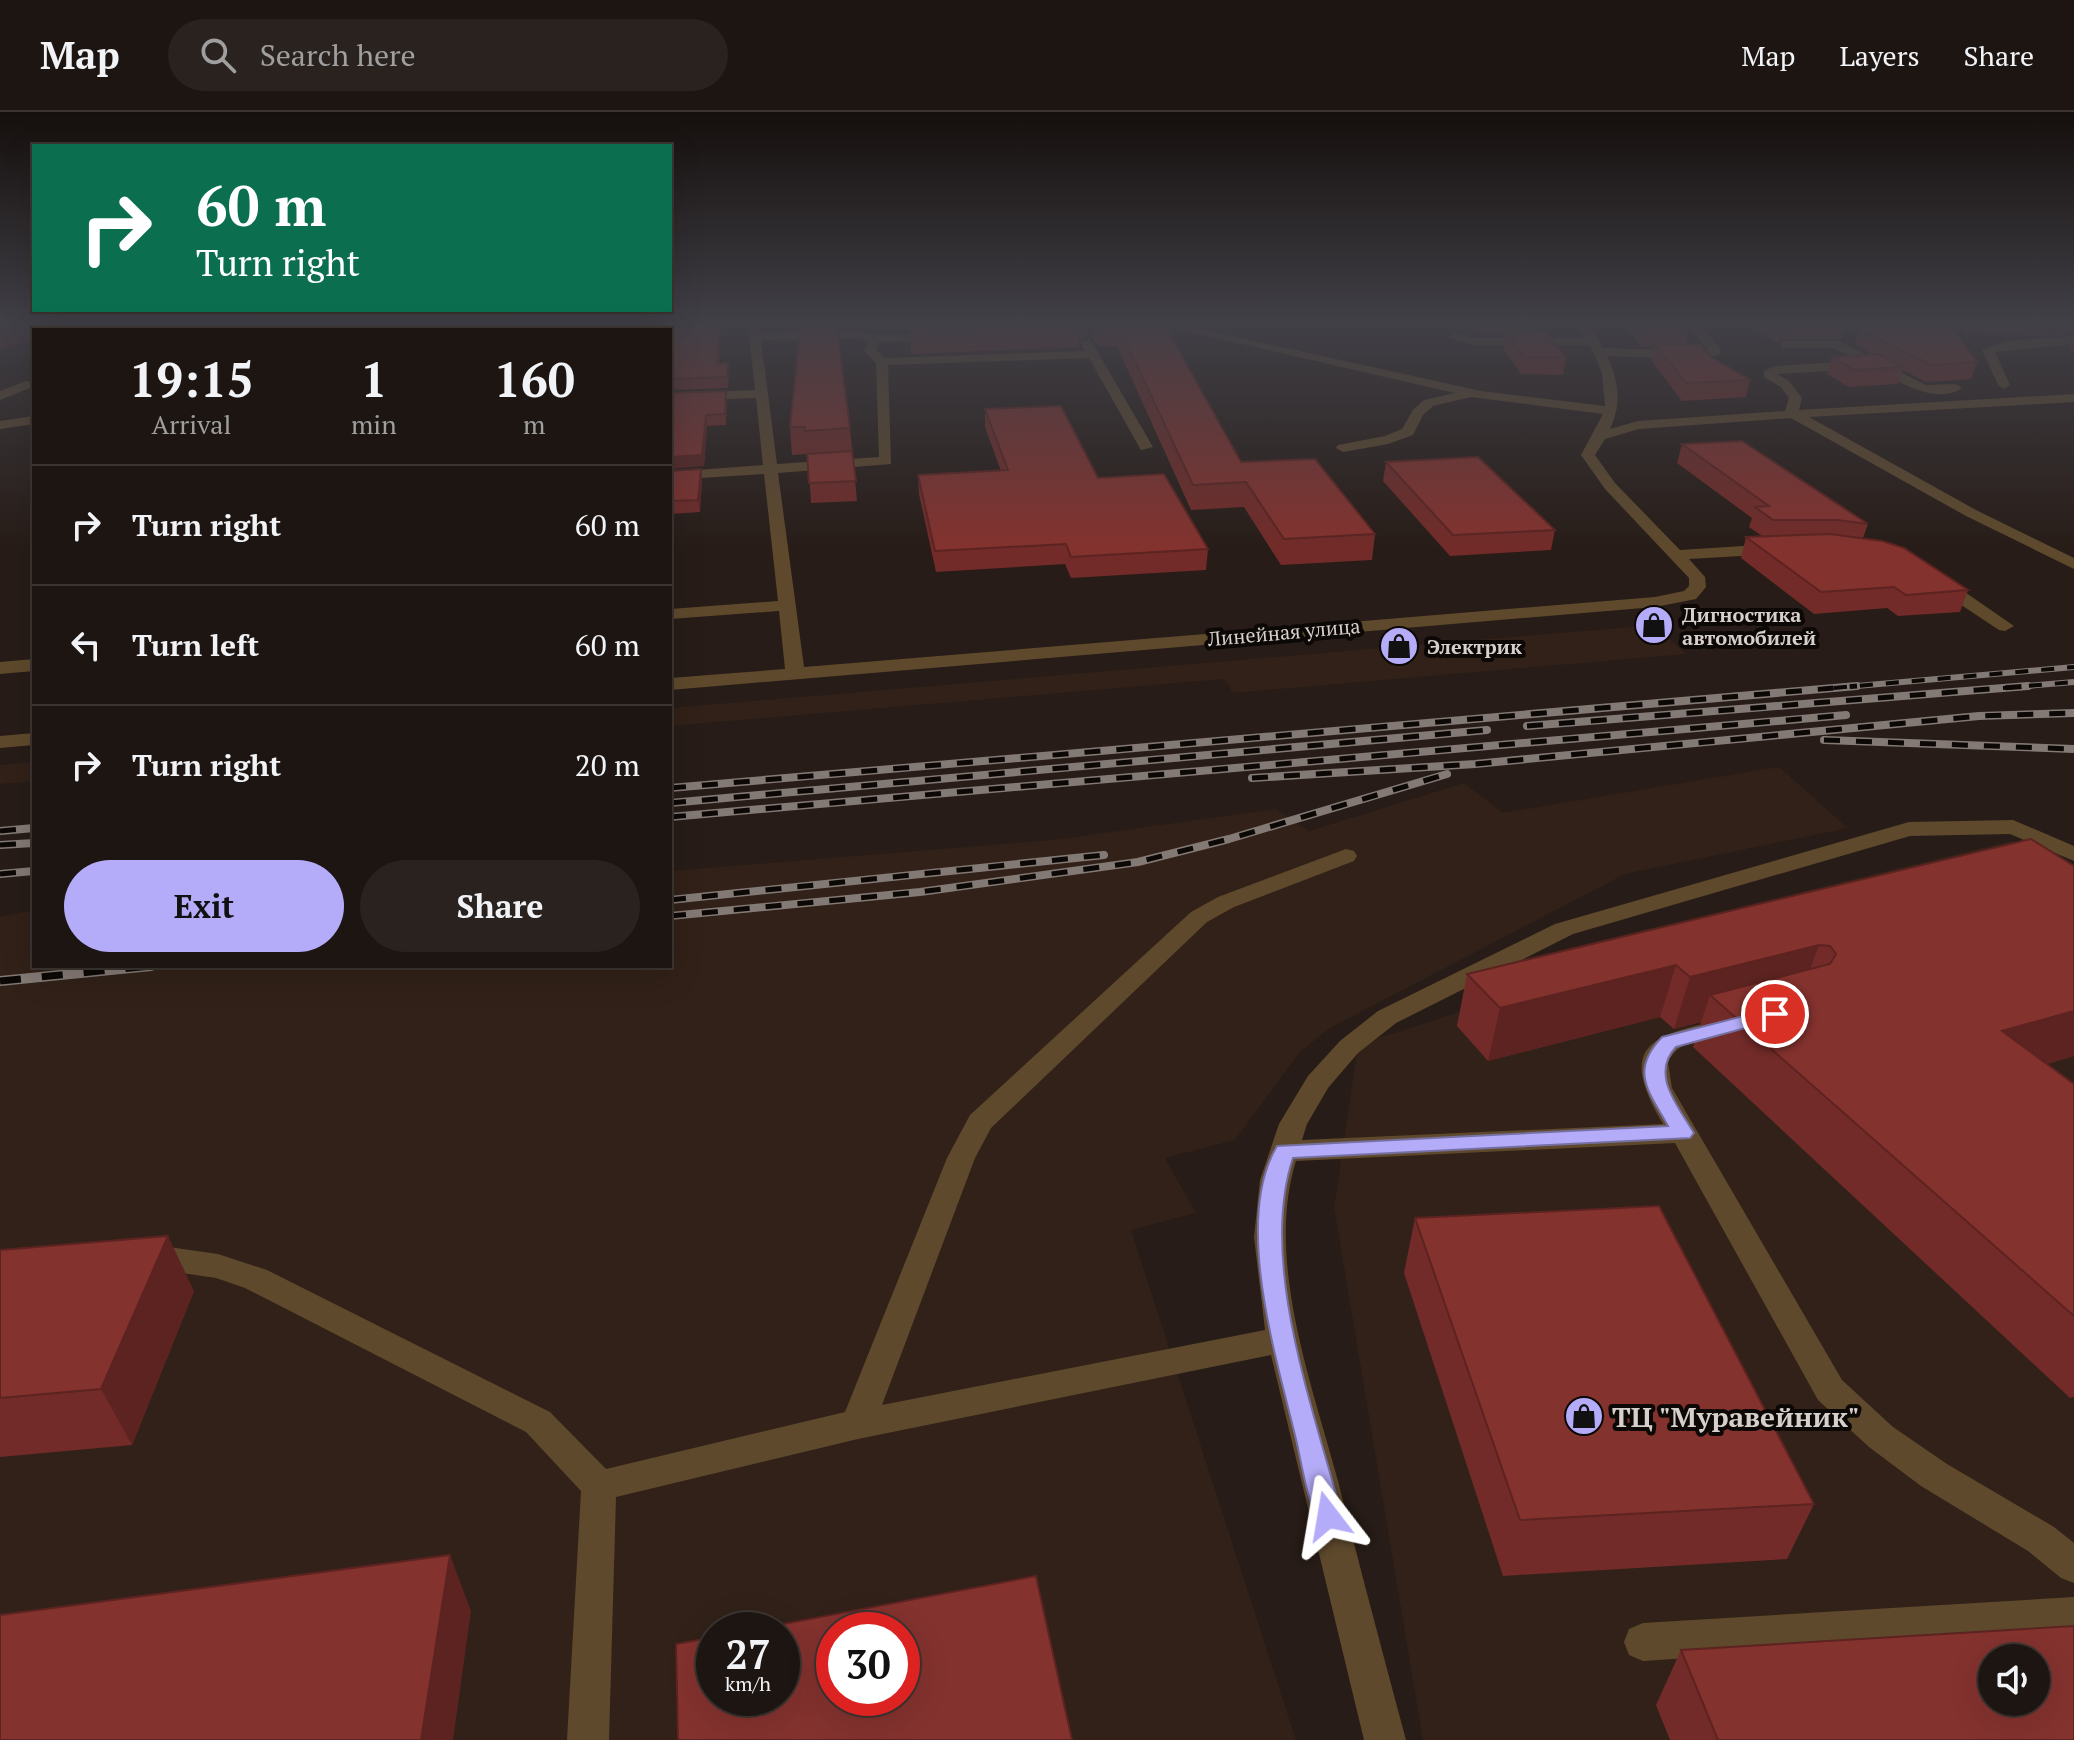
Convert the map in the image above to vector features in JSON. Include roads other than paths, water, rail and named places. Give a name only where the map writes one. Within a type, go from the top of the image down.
[{"type":"street","points":[[762,398],[795,673]]},
{"type":"street","points":[[672,476],[886,461],[883,398]]},
{"type":"street","points":[[1118,398],[1146,447]]},
{"type":"street","points":[[1343,448],[1388,440],[1408,432],[1418,409],[1426,403],[1445,398]]},
{"type":"street","points":[[1505,398],[1612,411]]},
{"type":"street","points":[[1601,436],[1612,411],[1613,398]]},
{"type":"street","points":[[1791,413],[1796,398]]},
{"type":"street","points":[[1945,398],[1948,404]]},
{"type":"street","points":[[1601,436],[1638,425],[1791,413],[2074,398]]},
{"type":"street","points":[[1791,413],[1971,513],[2074,564]]},
{"type":"street","points":[[0,425],[32,420]]},
{"type":"street","name":"Линейная улица","points":[[672,684],[1655,602],[1690,595],[1698,587],[1697,577],[1610,486],[1588,455],[1601,436]]},
{"type":"street","points":[[1971,513],[2074,544]]},
{"type":"street","points":[[1676,555],[1798,547]]},
{"type":"street","points":[[1925,573],[2005,626]]},
{"type":"street","points":[[672,614],[787,605]]},
{"type":"street","points":[[0,668],[32,665]]},
{"type":"street","points":[[0,742],[32,739]]},
{"type":"street","points":[[1385,1740],[1284,1339],[1269,1237],[1275,1180],[1284,1151],[1293,1124],[1318,1082],[1349,1047],[1387,1017],[1564,929],[1909,829],[2013,827],[2074,854]]},
{"type":"street","points":[[858,1424],[961,1158],[980,1122],[1199,917],[1226,902],[1346,856]]},
{"type":"street","points":[[1757,1019],[1669,1042],[1658,1054],[1653,1068],[1656,1086],[1830,1390],[1881,1437],[1923,1467],[2041,1539],[2074,1566]]},
{"type":"street","points":[[1284,1151],[1683,1133]]},
{"type":"street","points":[[116,1253],[170,1257],[218,1266],[256,1279],[538,1422],[599,1486],[588,1740]]},
{"type":"street","points":[[599,1486],[858,1424],[1284,1339]]},
{"type":"street","points":[[1643,1642],[2074,1615]]},
{"type":"railway","points":[[1849,687],[2074,667]]},
{"type":"railway","points":[[2004,688],[2074,682]]},
{"type":"railway","points":[[1849,687],[1857,686]]},
{"type":"railway","points":[[2004,688],[2028,686]]},
{"type":"railway","points":[[672,788],[1849,687]]},
{"type":"railway","points":[[1834,688],[1849,687]]},
{"type":"railway","points":[[1527,726],[2004,688]]},
{"type":"railway","points":[[1252,778],[1475,764],[1979,716],[2074,713]]},
{"type":"railway","points":[[672,817],[1846,715]]},
{"type":"railway","points":[[672,803],[1487,730]]},
{"type":"railway","points":[[1824,740],[2074,749]]},
{"type":"railway","points":[[672,916],[920,892],[1138,862],[1229,839],[1447,774]]},
{"type":"railway","points":[[0,831],[32,828]]},
{"type":"railway","points":[[0,845],[32,843]]},
{"type":"railway","points":[[672,900],[1104,855]]},
{"type":"railway","points":[[0,874],[32,871]]},
{"type":"railway","points":[[0,981],[131,968]]},
{"type":"place","name":"Дигностика автомобилей","points":[[1654,625]]},
{"type":"place","name":"Электрик","points":[[1399,646]]},
{"type":"place","name":"ТЦ \"Муравейник\"","points":[[1584,1416]]}]
